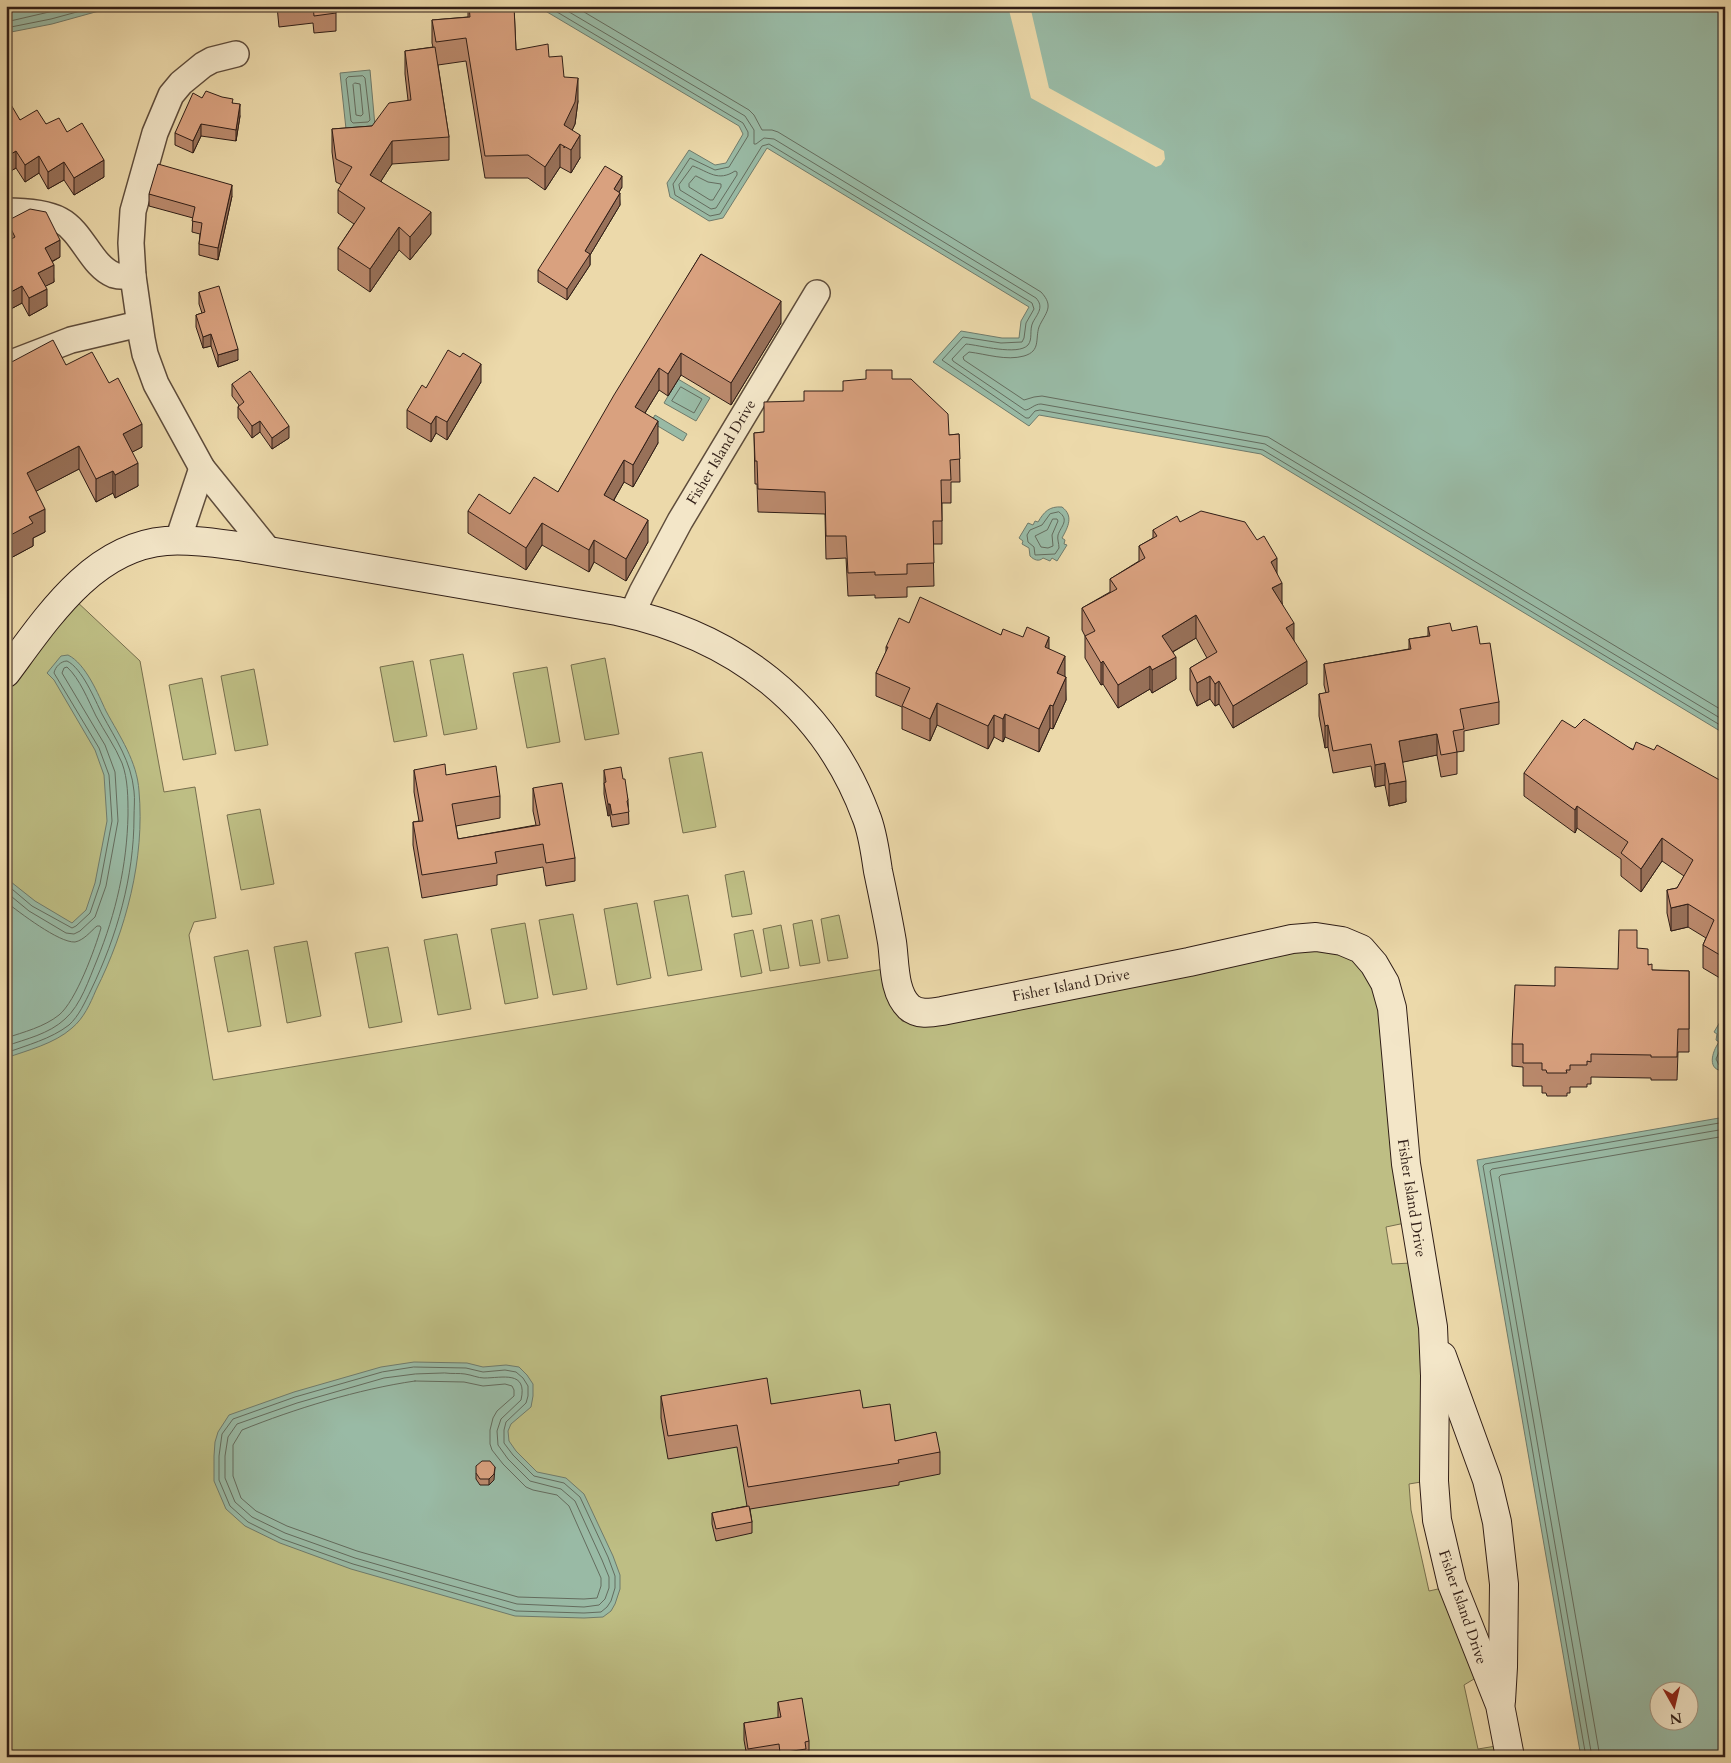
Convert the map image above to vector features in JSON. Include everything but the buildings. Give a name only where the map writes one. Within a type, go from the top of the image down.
[{"type":"street","points":[[236,54],[212,60],[203,65],[181,83],[171,95],[155,133],[133,211],[131,243],[139,324],[145,354],[156,384],[202,468],[269,551]]},
{"type":"street","points":[[6,211],[35,214],[60,220],[75,231],[103,268],[113,274],[134,276]]},
{"type":"street","name":"Fisher Island Drive","points":[[632,614],[680,521],[817,293]]},
{"type":"street","points":[[6,366],[71,340],[139,324]]},
{"type":"street","points":[[178,540],[202,468]]},
{"type":"street","name":"Fisher Island Drive","points":[[6,672],[59,604],[86,576],[116,555],[139,546],[165,541],[219,543],[632,614],[670,625],[728,651],[779,688],[806,714],[821,734],[843,767],[866,817],[874,844],[898,985],[904,999],[913,1010],[926,1013],[942,1011],[1189,962],[1292,939],[1330,938],[1351,944],[1360,949],[1374,964],[1380,974],[1392,1008],[1406,1164],[1433,1327],[1436,1520],[1452,1584],[1500,1705],[1510,1757]]},
{"type":"street","name":"Fisher Island Drive","points":[[1433,1327],[1487,1480],[1497,1522],[1503,1568],[1504,1625],[1500,1705]]},
{"type":"street","points":[[1434,1434],[1468,1428]]},
{"type":"street","points":[[1471,1632],[1504,1625]]},
{"type":"green space","points":[[74,599],[140,661],[164,792],[195,787],[216,918],[194,922],[189,935],[213,1080],[884,969],[893,1008],[902,1021],[920,1024],[1299,946],[1348,953],[1366,969],[1381,1000],[1405,1223],[1386,1227],[1392,1264],[1411,1263],[1425,1342],[1427,1481],[1409,1484],[1411,1510],[1429,1591],[1447,1587],[1479,1676],[1464,1685],[1478,1749],[1496,1746],[1498,1757],[6,1757],[6,685]]},
{"type":"green space","points":[[463,654],[477,729],[444,735],[430,660]]},
{"type":"green space","points":[[605,658],[619,734],[585,740],[571,665]]},
{"type":"green space","points":[[413,661],[427,736],[394,742],[380,667]]},
{"type":"green space","points":[[547,667],[560,742],[527,748],[513,673]]},
{"type":"green space","points":[[254,669],[268,745],[235,751],[221,676]]},
{"type":"green space","points":[[202,678],[216,754],[183,760],[169,685]]},
{"type":"green space","points":[[702,752],[716,827],[683,833],[669,758]]},
{"type":"green space","points":[[260,809],[274,884],[241,890],[227,815]]},
{"type":"green space","points":[[744,871],[752,914],[732,917],[725,875]]},
{"type":"green space","points":[[688,895],[702,970],[668,976],[654,901]]},
{"type":"green space","points":[[637,903],[651,978],[617,985],[604,909]]},
{"type":"green space","points":[[573,914],[587,989],[553,995],[539,920]]},
{"type":"green space","points":[[839,915],[848,958],[828,961],[821,919]]},
{"type":"green space","points":[[812,920],[820,963],[800,966],[793,924]]},
{"type":"green space","points":[[525,923],[538,998],[505,1004],[491,929]]},
{"type":"green space","points":[[781,925],[789,968],[770,971],[763,929]]},
{"type":"green space","points":[[753,930],[762,973],[741,977],[734,934]]},
{"type":"green space","points":[[457,934],[471,1009],[438,1015],[424,940]]},
{"type":"green space","points":[[307,941],[321,1016],[287,1023],[274,947]]},
{"type":"green space","points":[[388,947],[402,1022],[369,1028],[355,953]]},
{"type":"green space","points":[[248,950],[261,1026],[228,1032],[214,957]]},
{"type":"water","points":[[6,6],[117,6],[52,24],[6,33]]},
{"type":"water","points":[[537,6],[1725,6],[1725,734],[1261,454],[1039,415],[1029,426],[933,362],[961,331],[1002,338],[1019,338],[1021,321],[1029,307],[767,148],[723,218],[709,221],[670,197],[667,183],[689,150],[715,165],[726,163],[743,134],[739,126]]},
{"type":"water","points":[[370,70],[375,126],[346,129],[340,73]]},
{"type":"water","points":[[678,379],[710,398],[696,421],[664,403]]},
{"type":"water","points":[[655,415],[687,434],[683,441],[651,422]]},
{"type":"water","points":[[1062,507],[1066,510],[1069,518],[1068,526],[1062,538],[1065,540],[1064,544],[1067,545],[1057,561],[1052,558],[1050,561],[1043,558],[1033,559],[1030,556],[1029,548],[1022,544],[1023,541],[1019,538],[1028,523],[1033,525],[1035,521],[1038,522],[1047,510]]},
{"type":"water","points":[[68,655],[80,665],[91,680],[135,769],[138,780],[140,817],[136,868],[131,894],[116,943],[107,967],[83,1015],[65,1034],[40,1046],[6,1058],[6,878],[35,901],[72,923],[86,910],[95,883],[107,821],[104,775],[95,750],[54,680],[47,673],[61,656]]},
{"type":"water","points":[[1723,1017],[1725,1018],[1725,1071],[1715,1068],[1712,1060],[1719,1042],[1716,1040],[1717,1034],[1714,1032]]},
{"type":"water","points":[[1725,1117],[1725,1757],[1581,1757],[1477,1160]]},
{"type":"water","points":[[414,1362],[467,1363],[483,1367],[506,1365],[519,1367],[527,1375],[533,1384],[531,1407],[511,1424],[508,1431],[509,1441],[516,1451],[537,1472],[566,1478],[584,1494],[620,1575],[620,1589],[611,1611],[603,1617],[584,1618],[515,1616],[351,1569],[280,1543],[245,1526],[226,1509],[214,1481],[214,1456],[218,1432],[229,1415],[294,1392],[381,1367]]},
{"type":"pier","points":[[1008,6],[1030,6],[1049,88],[1164,151],[1165,159],[1161,165],[1156,167],[1031,98]]}]
